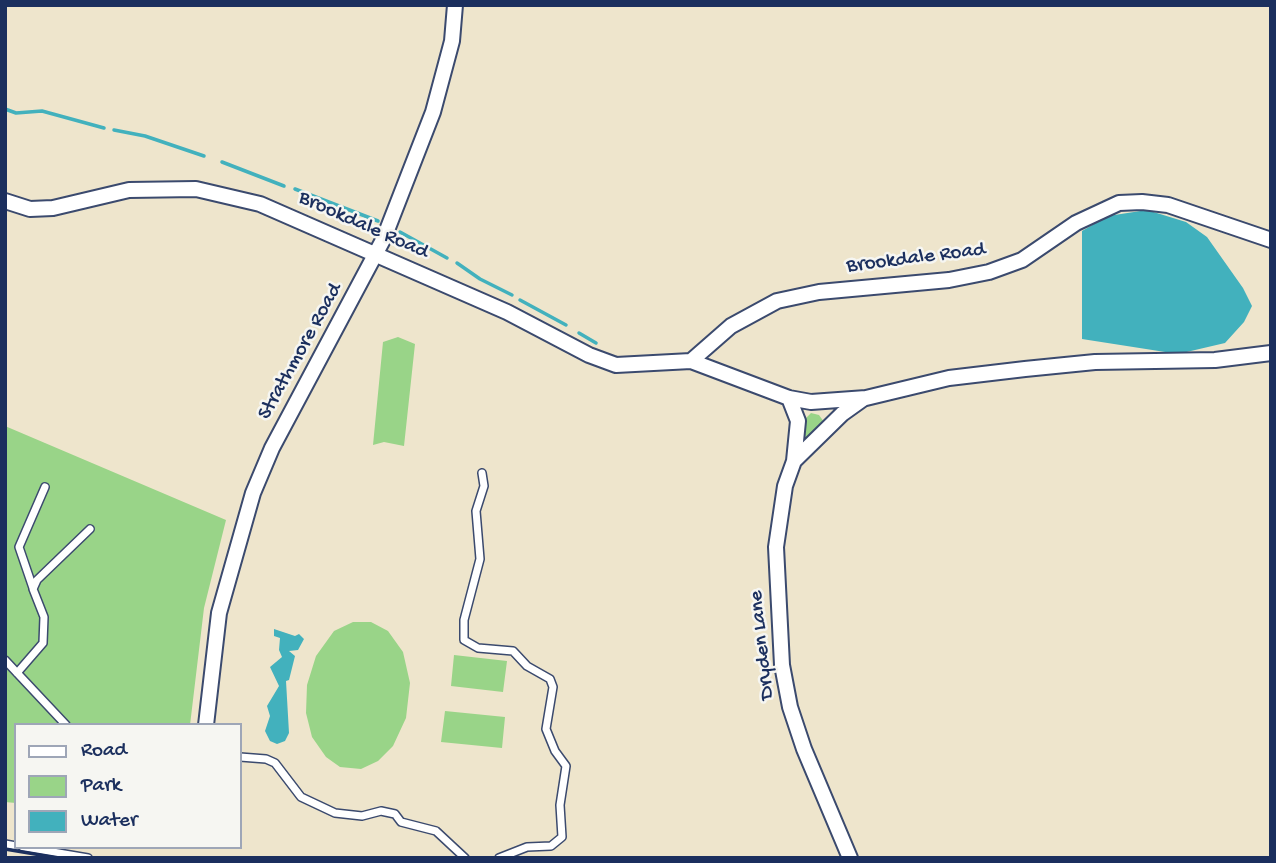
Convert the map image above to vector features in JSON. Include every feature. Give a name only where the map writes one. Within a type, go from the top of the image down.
[{"type":"street","name":"Strathmore Road","points":[[206,723],[219,613],[253,492],[272,448],[377,256],[433,112],[446,67],[455,5]]},
{"type":"street","name":"Brookdale Road","points":[[5,201],[30,209],[53,208],[129,190],[196,189],[260,204],[507,312],[589,355],[616,365],[691,361],[789,398],[832,402],[866,398],[949,378],[999,372],[1095,362],[1215,360],[1271,353]]},
{"type":"street","name":"Brookdale Road","points":[[691,361],[731,326],[777,301],[819,292],[948,280],[989,272],[1022,260],[1076,223],[1119,204],[1142,202],[1168,205],[1271,240]]},
{"type":"street","name":"Dryden Lane","points":[[789,398],[798,421],[794,461],[785,486],[776,547],[782,665],[790,707],[804,749],[850,858]]},
{"type":"street","name":"Dryden Lane","points":[[794,461],[842,414],[866,398]]},
{"type":"lane","points":[[482,473],[484,486],[476,511],[480,559],[464,620],[464,640],[478,648],[513,651],[527,666],[550,679],[553,687],[546,729],[555,751],[566,766],[559,805],[562,837],[558,843],[527,847],[499,858]]},
{"type":"lane","points":[[18,673],[43,643],[44,617],[19,547],[45,487]]},
{"type":"lane","points":[[33,589],[37,580],[90,529]]},
{"type":"lane","points":[[5,660],[64,723]]},
{"type":"lane","points":[[242,757],[266,759],[275,764],[301,797],[335,813],[362,816],[381,811],[395,814],[401,822],[436,831],[465,858]]},
{"type":"lane","points":[[35,849],[88,858]]},
{"type":"green space","points":[[398,337],[415,344],[404,446],[384,442],[373,445],[383,342]]},
{"type":"green space","points":[[811,413],[819,415],[824,422],[804,443],[804,420]]},
{"type":"green space","points":[[5,426],[226,520],[204,608],[190,723],[14,723],[14,803],[5,802]]},
{"type":"green space","points":[[353,622],[371,622],[388,631],[403,652],[410,683],[406,718],[393,746],[378,761],[361,769],[340,767],[326,757],[312,737],[306,713],[307,685],[316,656],[334,631]]},
{"type":"green space","points":[[454,655],[507,661],[503,692],[451,686]]},
{"type":"green space","points":[[445,711],[505,717],[502,748],[441,742]]},
{"type":"water","points":[[1147,210],[1186,222],[1207,237],[1243,288],[1252,306],[1244,322],[1225,343],[1178,354],[1082,339],[1082,231],[1108,216]]},
{"type":"water","points":[[274,629],[295,636],[299,634],[304,639],[298,650],[289,651],[295,656],[289,680],[286,681],[289,733],[285,741],[277,744],[270,741],[265,731],[270,716],[267,706],[279,686],[270,667],[282,657],[279,650],[280,638],[274,636]]},
{"type":"waterway","points":[[5,109],[16,113],[42,111],[104,128]]},
{"type":"waterway","points":[[114,130],[145,136],[204,156]]},
{"type":"waterway","points":[[222,162],[284,186]]},
{"type":"waterway","points":[[295,189],[378,221]]},
{"type":"waterway","points":[[400,232],[447,258]]},
{"type":"waterway","points":[[457,263],[480,279],[512,295]]},
{"type":"waterway","points":[[520,300],[566,325]]},
{"type":"waterway","points":[[579,333],[596,343]]},
{"type":"railway","points":[[5,849],[59,858]]}]
